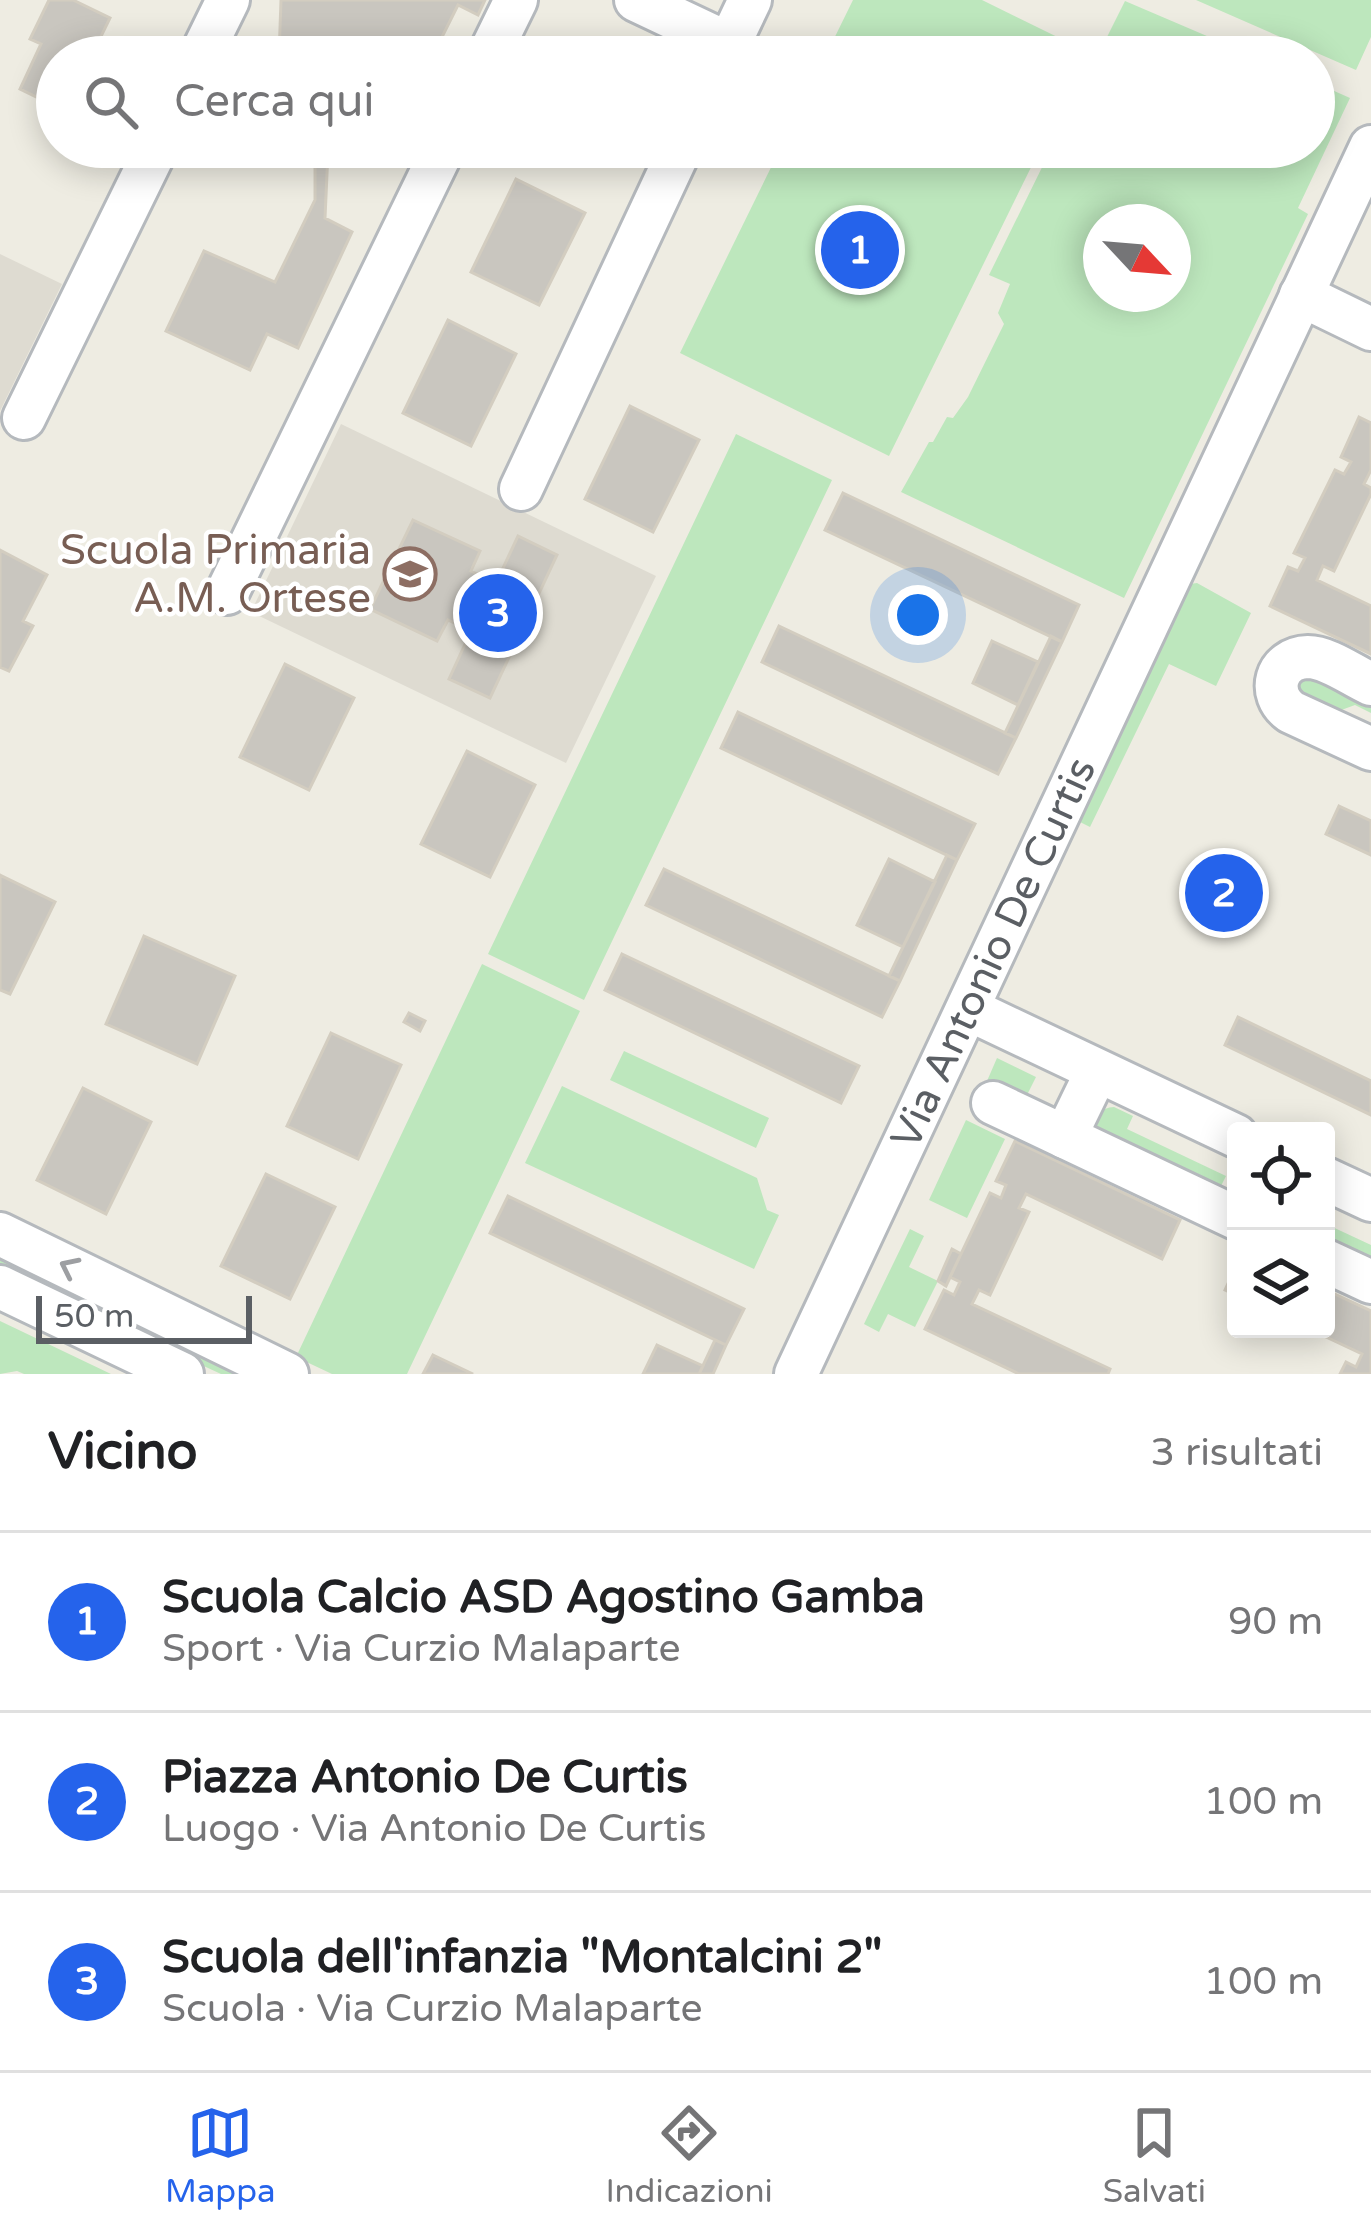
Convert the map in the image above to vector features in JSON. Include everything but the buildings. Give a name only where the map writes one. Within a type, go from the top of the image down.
[{"type":"street","points":[[210,36],[228,0]]},
{"type":"street","points":[[498,36],[516,0]]},
{"type":"street","points":[[636,0],[701,36]]},
{"type":"street","points":[[732,36],[749,0]]},
{"type":"street","name":"Via Antonio De Curtis","points":[[796,1374],[1371,147]]},
{"type":"street","points":[[25,418],[147,168]]},
{"type":"street","points":[[227,593],[434,168]]},
{"type":"street","points":[[520,489],[671,168]]},
{"type":"street","points":[[1300,295],[1371,329]]},
{"type":"street","points":[[1371,684],[1308,657],[1289,662],[1275,690],[1277,699],[1291,712],[1371,749]]},
{"type":"street","points":[[968,1009],[1227,1132]]},
{"type":"street","points":[[1065,1137],[1097,1071]]},
{"type":"street","points":[[993,1102],[1227,1205]]},
{"type":"street","points":[[1335,1183],[1371,1200]]},
{"type":"street","points":[[0,1234],[287,1374]]},
{"type":"street","points":[[1335,1265],[1371,1282]]},
{"type":"street","points":[[0,1287],[150,1363]]},
{"type":"street","points":[[138,1300],[150,1363]]},
{"type":"shaded area","points":[[0,254],[62,284],[0,411]]},
{"type":"shaded area","points":[[341,424],[656,576],[566,763],[251,612]]},
{"type":"green space","points":[[853,0],[982,0],[1055,36],[835,36]]},
{"type":"green space","points":[[1196,0],[1371,0],[1371,37],[1356,70],[1335,61],[1335,36],[1278,36]]},
{"type":"green space","points":[[1125,1],[1207,36],[1108,36]]},
{"type":"green space","points":[[1335,91],[1350,98],[1335,130]]},
{"type":"green space","points":[[771,168],[1031,168],[889,456],[680,353]]},
{"type":"green space","points":[[1042,168],[1317,168],[1298,208],[1308,214],[1124,598],[901,492],[929,442],[968,397],[1004,324],[998,313],[1010,284],[989,275]]},
{"type":"green space","points":[[736,434],[832,480],[584,1000],[488,954]]},
{"type":"green space","points":[[1197,583],[1251,613],[1216,686],[1169,664],[1090,827],[1076,820],[1190,584]]},
{"type":"green space","points":[[1301,673],[1371,699],[1371,713],[1355,705],[1325,716],[1296,703],[1296,681]]},
{"type":"green space","points":[[482,964],[580,1011],[407,1374],[332,1374],[296,1357]]},
{"type":"green space","points":[[624,1051],[769,1118],[756,1148],[610,1080]]},
{"type":"green space","points":[[997,1058],[1036,1077],[1025,1099],[987,1081]]},
{"type":"green space","points":[[562,1086],[757,1178],[767,1210],[779,1215],[754,1269],[525,1163]]},
{"type":"green space","points":[[1114,1107],[1133,1116],[1127,1129],[1226,1176],[1218,1192],[1099,1135],[1093,1126],[1096,1118],[1102,1110]]},
{"type":"green space","points":[[966,1120],[1005,1139],[967,1218],[929,1200]]},
{"type":"green space","points":[[1335,1228],[1371,1245],[1371,1263],[1335,1246]]},
{"type":"green space","points":[[910,1229],[924,1236],[909,1267],[938,1281],[915,1327],[888,1314],[879,1332],[864,1324]]},
{"type":"green space","points":[[0,1248],[119,1314],[115,1319],[0,1269]]},
{"type":"green space","points":[[0,1321],[111,1374],[0,1374]]},
{"type":"green space","points":[[139,1324],[262,1374],[221,1374],[139,1336]]},
{"type":"place","name":"Scuola Calcio ASD Agostino Gamba","points":[[860,250]]},
{"type":"place","name":"Scuola Primaria A.M. Ortese","points":[[410,574]]},
{"type":"place","name":"Scuola dell'infanzia \"Montalcini 2\"","points":[[498,613]]},
{"type":"place","name":"Piazza Antonio De Curtis","points":[[1224,893]]}]
